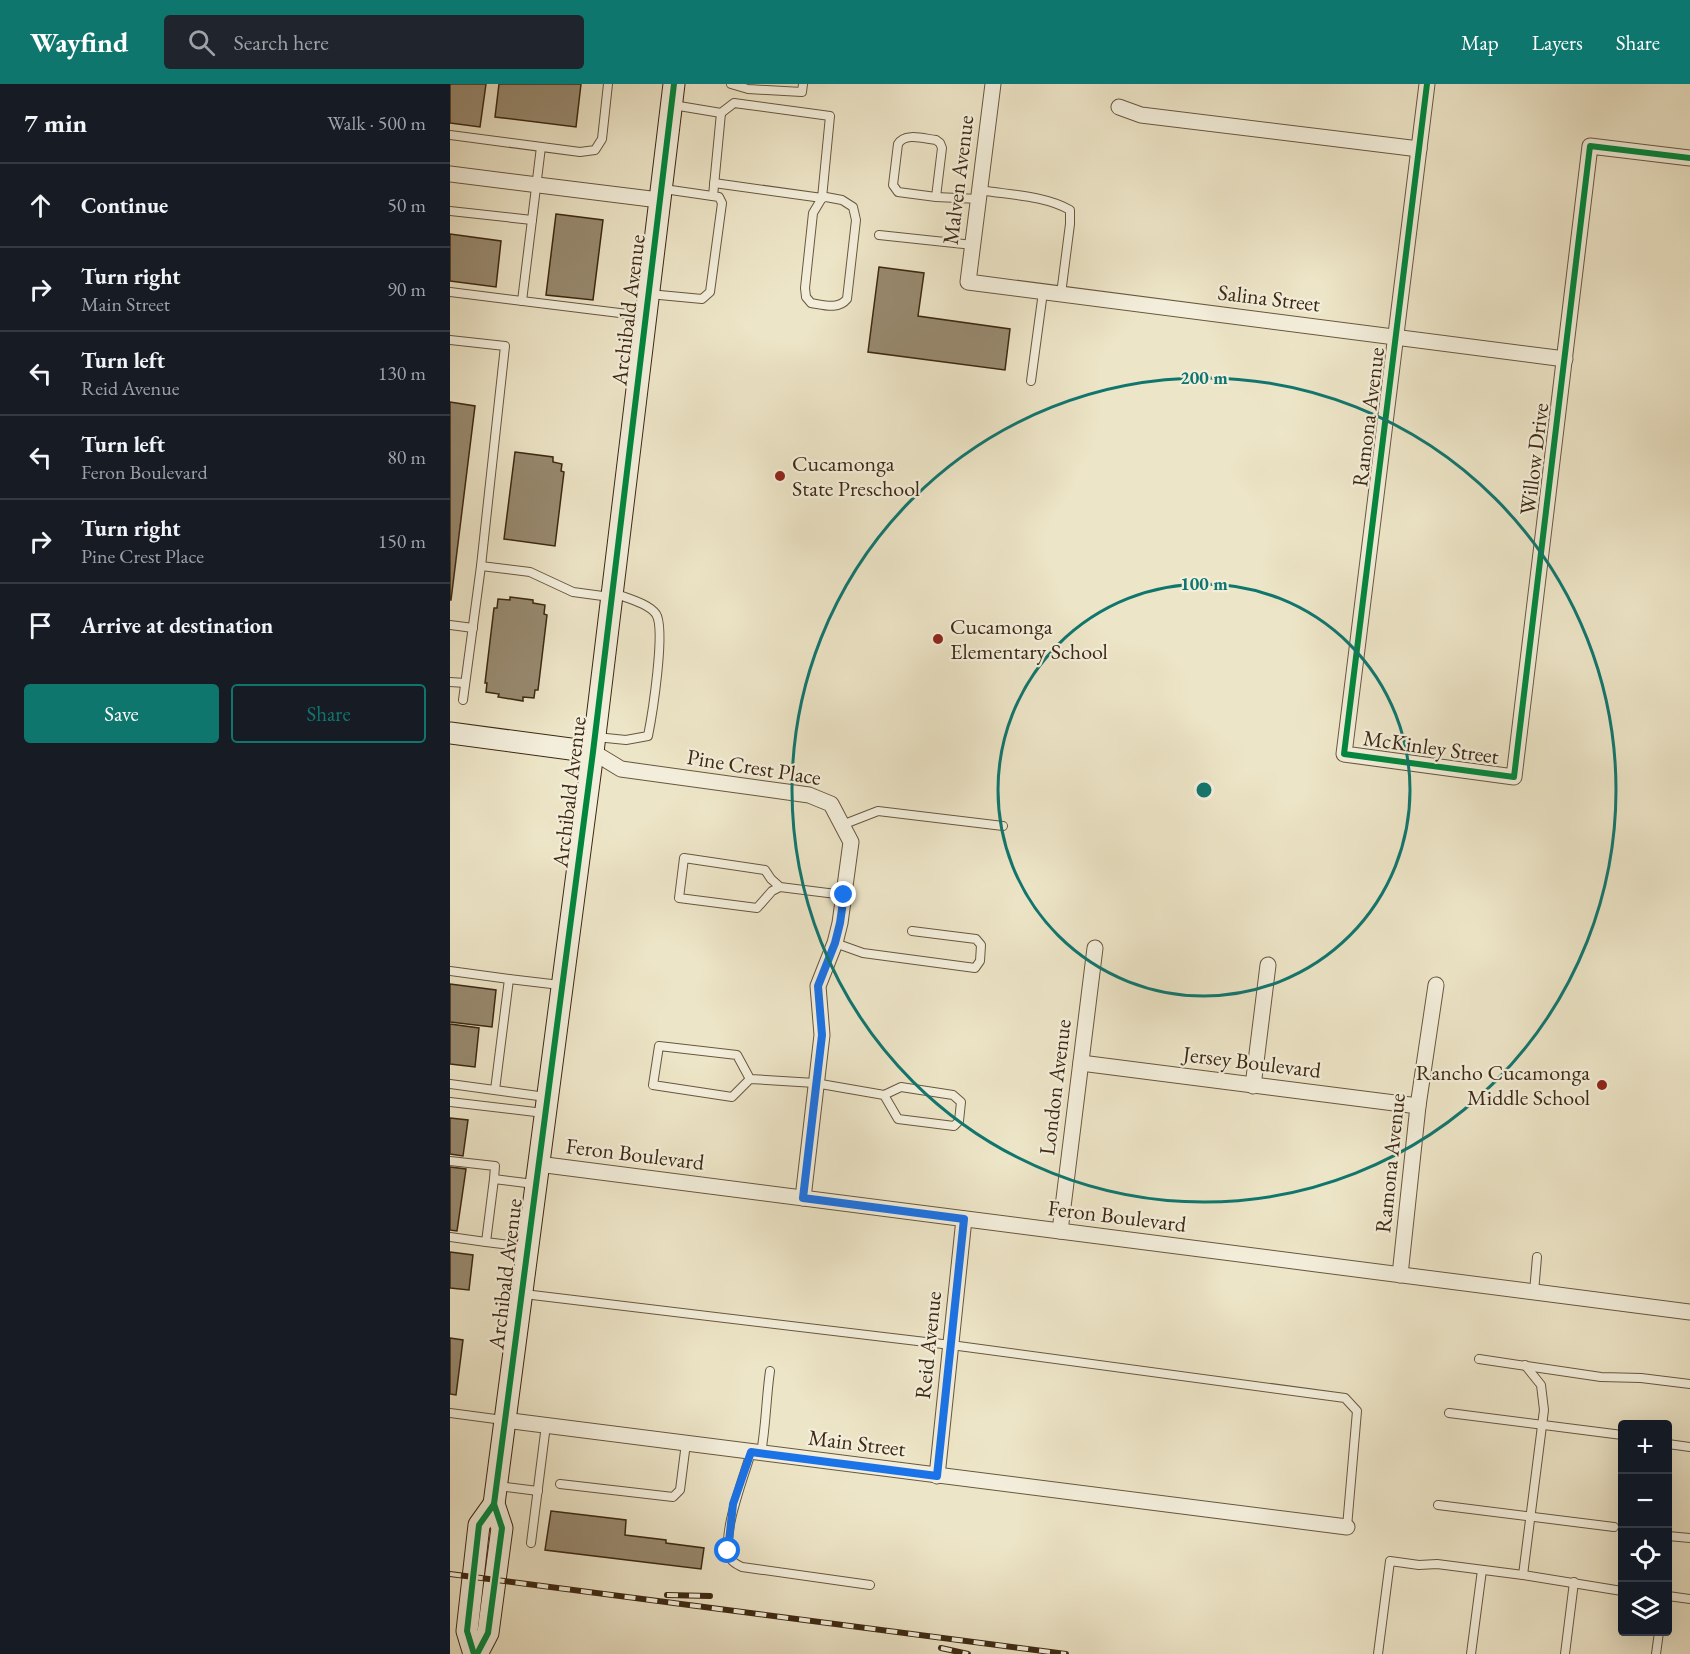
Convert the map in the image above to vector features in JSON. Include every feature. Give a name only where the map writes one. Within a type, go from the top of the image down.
[{"type":"main road","name":"Archibald Avenue","points":[[475,1654],[467,1631],[479,1525],[495,1495],[594,744],[673,94]]},
{"type":"main road","points":[[450,733],[594,744]]},
{"type":"street","name":"Malven Avenue","points":[[968,282],[993,84]]},
{"type":"street","name":"Ramona Avenue","points":[[1344,754],[1427,84]]},
{"type":"street","points":[[1119,107],[1141,115],[1419,148]]},
{"type":"street","name":"Willow Drive","points":[[1514,777],[1590,146],[1690,158]]},
{"type":"street","points":[[450,174],[536,184],[660,194]]},
{"type":"street","name":"Salina Street","points":[[968,282],[1565,359]]},
{"type":"street","name":"Pine Crest Place","points":[[594,744],[621,769],[809,795],[831,804],[851,842],[840,923],[835,943],[818,986],[822,1035],[803,1198]]},
{"type":"street","name":"McKinley Street","points":[[1344,754],[1514,777]]},
{"type":"street","name":"London Avenue","points":[[1060,1231],[1095,948]]},
{"type":"street","points":[[1253,1086],[1268,965]]},
{"type":"street","name":"Ramona Avenue","points":[[1400,1275],[1418,1106],[1436,985]]},
{"type":"street","name":"Jersey Boulevard","points":[[1081,1063],[1418,1106]]},
{"type":"street","name":"Feron Boulevard","points":[[537,1174],[803,1198],[1690,1312]]},
{"type":"street","name":"Reid Avenue","points":[[937,1476],[964,1219]]},
{"type":"street","name":"Main Street","points":[[504,1420],[1347,1527]]},
{"type":"lane","points":[[450,135],[580,152],[596,150],[602,139],[608,84]]},
{"type":"lane","points":[[732,84],[748,89],[802,92],[803,84]]},
{"type":"lane","points":[[673,94],[721,113]]},
{"type":"lane","points":[[713,196],[714,183],[721,113],[734,103],[830,116],[822,198],[813,213],[805,288],[806,297],[811,303],[836,306],[843,304],[847,299],[856,220],[853,207],[842,200],[822,198],[714,183]]},
{"type":"lane","points":[[936,198],[942,148],[940,143],[936,140],[906,137],[900,139],[893,185],[898,192],[936,198],[979,194],[1042,200],[1070,210],[1061,294]]},
{"type":"lane","points":[[522,301],[541,147]]},
{"type":"lane","points":[[648,294],[702,299],[710,292],[722,203],[719,196],[660,194]]},
{"type":"lane","points":[[450,211],[532,220]]},
{"type":"lane","points":[[879,235],[973,245]]},
{"type":"lane","points":[[450,292],[645,316]]},
{"type":"lane","points":[[1031,381],[1043,292]]},
{"type":"lane","points":[[450,340],[505,346],[481,566],[463,700]]},
{"type":"lane","points":[[481,566],[530,572],[573,592],[612,595],[645,606],[655,613],[658,620],[659,642],[648,736],[594,744]]},
{"type":"lane","points":[[450,625],[473,628]]},
{"type":"lane","points":[[450,681],[465,683]]},
{"type":"lane","points":[[842,825],[878,811],[1003,826]]},
{"type":"lane","points":[[780,887],[765,870],[684,858],[679,898],[757,908],[772,891],[780,887],[844,895]]},
{"type":"lane","points":[[835,943],[863,953],[975,968],[980,960],[981,945],[976,939],[912,930]]},
{"type":"lane","points":[[450,971],[562,985]]},
{"type":"lane","points":[[495,1090],[509,978]]},
{"type":"lane","points":[[750,1079],[737,1055],[659,1046],[653,1084],[732,1096],[750,1079],[815,1083],[884,1095],[902,1087],[953,1095],[961,1102],[959,1121],[954,1126],[898,1119],[884,1095]]},
{"type":"lane","points":[[450,1084],[495,1090],[547,1105]]},
{"type":"lane","points":[[450,1102],[547,1105]]},
{"type":"lane","points":[[450,1161],[495,1166],[486,1242]]},
{"type":"lane","points":[[494,1179],[537,1174]]},
{"type":"lane","points":[[450,1237],[527,1248]]},
{"type":"lane","points":[[1534,1292],[1537,1257]]},
{"type":"lane","points":[[521,1294],[951,1345],[1345,1398],[1357,1411],[1347,1527]]},
{"type":"lane","points":[[1479,1359],[1601,1377],[1641,1378],[1690,1384]]},
{"type":"lane","points":[[1523,1575],[1544,1397],[1541,1385],[1526,1365]]},
{"type":"lane","points":[[770,1371],[765,1426],[756,1453],[733,1504],[728,1551],[734,1563],[742,1567],[870,1585]]},
{"type":"lane","points":[[450,1413],[504,1420]]},
{"type":"lane","points":[[1449,1413],[1618,1434]]},
{"type":"lane","points":[[531,1543],[546,1425]]},
{"type":"lane","points":[[560,1484],[673,1497],[680,1490],[686,1443]]},
{"type":"lane","points":[[1672,1445],[1690,1447]]},
{"type":"lane","points":[[495,1495],[537,1491]]},
{"type":"lane","points":[[1438,1505],[1614,1527]]},
{"type":"lane","points":[[1672,1536],[1690,1538]]},
{"type":"lane","points":[[1378,1654],[1390,1561],[1523,1575],[1618,1590]]},
{"type":"lane","points":[[1471,1654],[1482,1570]]},
{"type":"lane","points":[[1565,1654],[1574,1582]]},
{"type":"lane","points":[[1672,1597],[1690,1599]]},
{"type":"lane","points":[[1656,1654],[1658,1636]]},
{"type":"building","points":[[450,84],[486,84],[480,127],[450,123]]},
{"type":"building","points":[[499,84],[581,84],[576,127],[495,117]]},
{"type":"building","points":[[556,214],[603,220],[593,300],[546,295]]},
{"type":"building","points":[[450,234],[501,241],[496,287],[450,281]]},
{"type":"building","points":[[879,267],[924,273],[918,316],[1010,329],[1005,370],[868,352]]},
{"type":"building","points":[[450,402],[475,406],[451,600],[450,600]]},
{"type":"building","points":[[515,452],[553,457],[553,462],[562,464],[561,471],[564,472],[555,546],[504,539]]},
{"type":"building","points":[[510,597],[533,600],[533,603],[545,605],[544,614],[547,615],[538,690],[535,690],[534,698],[523,697],[523,701],[498,697],[499,694],[486,692],[487,683],[485,683],[494,608],[497,608],[498,599],[510,600]]},
{"type":"building","points":[[450,984],[496,990],[492,1027],[450,1022]]},
{"type":"building","points":[[450,1024],[479,1028],[475,1067],[450,1064]]},
{"type":"building","points":[[450,1118],[468,1120],[463,1156],[450,1154]]},
{"type":"building","points":[[450,1167],[466,1169],[457,1231],[450,1230]]},
{"type":"building","points":[[450,1252],[473,1255],[469,1290],[450,1288]]},
{"type":"building","points":[[450,1338],[463,1340],[456,1395],[450,1394]]},
{"type":"building","points":[[551,1511],[626,1520],[625,1535],[704,1548],[701,1569],[545,1550]]},
{"type":"railway","points":[[450,1574],[1066,1654]]},
{"type":"railway","points":[[667,1595],[710,1596]]},
{"type":"railway","points":[[941,1648],[968,1654]]},
{"type":"cycle path","points":[[477,1654],[488,1633],[502,1528],[494,1504],[593,752],[674,84]]},
{"type":"cycle path","points":[[1427,84],[1344,754],[1514,777],[1590,146],[1690,158]]},
{"type":"cycle path","points":[[474,1654],[467,1631],[479,1525],[494,1504]]},
{"type":"place","name":"Cucamonga State Preschool","points":[[780,476]]},
{"type":"place","name":"Cucamonga Elementary School","points":[[938,639]]},
{"type":"place","name":"Rancho Cucamonga Middle School","points":[[1602,1085]]},
{"type":"route","points":[[728,1551],[733,1504],[742,1484],[751,1452],[937,1476],[964,1219],[803,1198],[822,1035],[818,986],[835,943],[844,895]]}]
